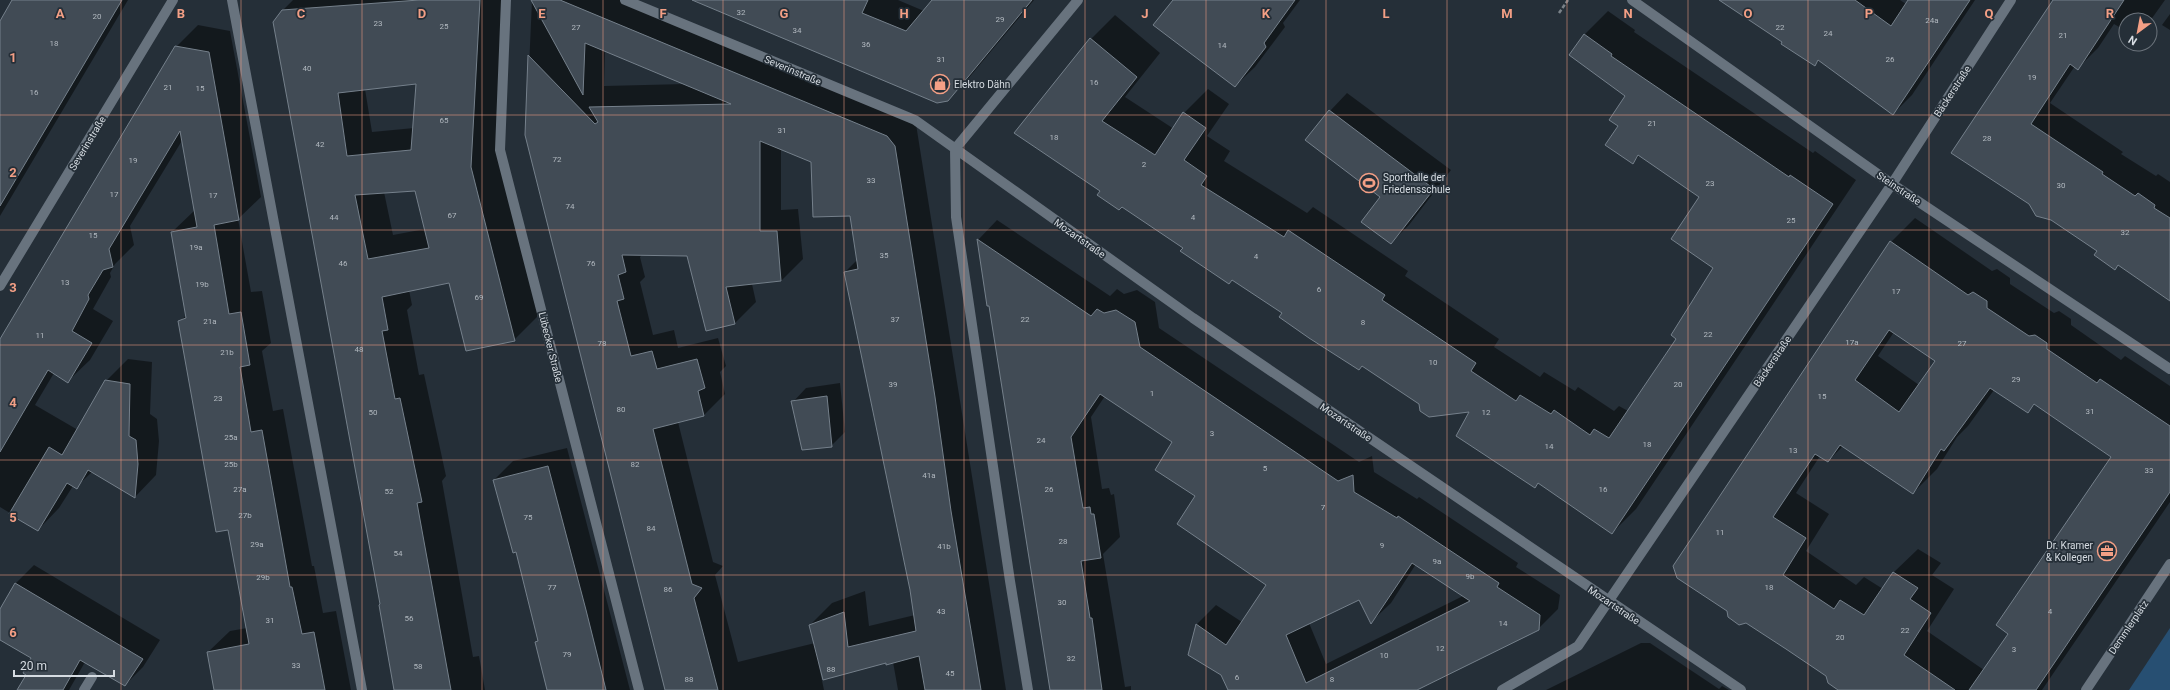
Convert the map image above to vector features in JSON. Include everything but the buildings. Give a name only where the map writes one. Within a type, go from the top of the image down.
[{"type":"street","name":"Severinstraße","points":[[0,286],[174,0]]},
{"type":"street","points":[[232,0],[362,690]]},
{"type":"street","name":"Lübecker Straße","points":[[506,0],[500,150],[639,690]]},
{"type":"street","name":"Severinstraße","points":[[625,0],[915,120],[955,150]]},
{"type":"street","points":[[1028,690],[1010,581],[956,216],[955,150],[1078,0]]},
{"type":"street","name":"Steinstraße","points":[[1632,0],[1892,184],[2170,369]]},
{"type":"street","name":"Bäckerstraße","points":[[1502,690],[1578,646],[1892,184],[2011,0]]},
{"type":"street","name":"Mozartstraße","points":[[955,150],[1193,318],[1741,690]]},
{"type":"street","name":"Demmlerplatz","points":[[2086,690],[2170,564]]},
{"type":"street","points":[[84,690],[92,677]]},
{"type":"path","points":[[1559,13],[1568,0]]},
{"type":"shaded area","points":[[2170,628],[2170,690],[2129,690]]},
{"type":"place","name":"Elektro Dähn","points":[[940,84]]},
{"type":"place","name":"Sporthalle der Friedensschule","points":[[1369,183]]},
{"type":"place","name":"Dr. Kramer & Kollegen","points":[[2107,551]]}]
